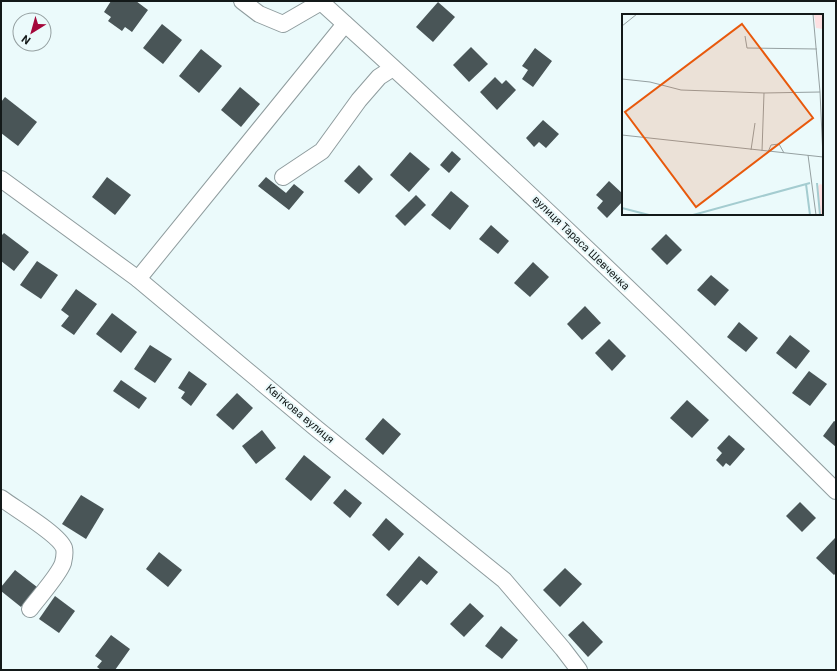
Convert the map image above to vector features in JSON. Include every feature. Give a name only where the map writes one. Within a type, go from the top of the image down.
[{"type":"street","points":[[242,1],[259,14],[282,24],[320,2]]},
{"type":"street","name":"вулиця Тараса Шевченка","points":[[320,2],[534,198],[718,374],[836,491]]},
{"type":"street","points":[[138,279],[345,24]]},
{"type":"street","points":[[283,177],[322,150],[359,100],[379,77],[393,68]]},
{"type":"street","name":"Квіткова вулиця","points":[[1,179],[138,279],[317,429],[504,580],[579,670]]},
{"type":"street","points":[[1,498],[41,526],[61,542],[64,547],[65,553],[63,564],[30,609]]},
{"type":"building","points":[[111,1],[136,1],[148,10],[132,32],[125,27],[122,31],[108,21],[111,17],[104,12]]},
{"type":"building","points":[[438,2],[455,17],[433,42],[416,27]]},
{"type":"building","points":[[162,24],[182,40],[163,64],[143,48]]},
{"type":"building","points":[[471,47],[488,64],[469,82],[453,65]]},
{"type":"building","points":[[535,48],[552,61],[533,87],[522,79],[528,70],[522,66]]},
{"type":"building","points":[[201,49],[222,66],[199,93],[179,76]]},
{"type":"building","points":[[495,77],[502,84],[506,80],[516,90],[497,110],[480,92]]},
{"type":"building","points":[[240,87],[260,104],[241,127],[221,110]]},
{"type":"building","points":[[5,97],[37,122],[18,146],[1,133],[1,102]]},
{"type":"building","points":[[543,120],[559,134],[546,148],[539,142],[534,147],[526,138]]},
{"type":"building","points":[[452,151],[461,159],[449,173],[440,165]]},
{"type":"building","points":[[410,152],[430,169],[409,192],[390,175]]},
{"type":"building","points":[[359,165],[373,179],[359,194],[344,181]]},
{"type":"building","points":[[107,177],[131,195],[115,215],[92,197]]},
{"type":"building","points":[[266,177],[286,193],[294,184],[304,192],[289,210],[258,186]]},
{"type":"building","points":[[609,181],[622,193],[622,202],[607,218],[597,208],[603,201],[596,195]]},
{"type":"building","points":[[451,191],[469,206],[450,230],[431,215]]},
{"type":"building","points":[[416,195],[426,205],[405,226],[395,216]]},
{"type":"building","points":[[491,225],[509,241],[498,254],[479,239]]},
{"type":"building","points":[[4,233],[29,252],[14,271],[1,261],[1,236]]},
{"type":"building","points":[[666,234],[682,250],[667,265],[651,249]]},
{"type":"building","points":[[37,261],[58,275],[41,299],[20,285]]},
{"type":"building","points":[[533,262],[549,277],[530,297],[514,283]]},
{"type":"building","points":[[711,275],[729,290],[715,306],[697,290]]},
{"type":"building","points":[[76,289],[97,304],[74,335],[61,326],[69,316],[61,310]]},
{"type":"building","points":[[585,306],[601,323],[582,340],[567,324]]},
{"type":"building","points":[[112,313],[137,332],[121,353],[96,334]]},
{"type":"building","points":[[739,322],[758,338],[746,352],[727,337]]},
{"type":"building","points":[[790,335],[810,351],[796,369],[776,353]]},
{"type":"building","points":[[609,339],[626,356],[612,371],[595,353]]},
{"type":"building","points":[[150,345],[172,359],[155,383],[134,369]]},
{"type":"building","points":[[189,371],[207,384],[191,406],[181,398],[185,392],[178,388]]},
{"type":"building","points":[[809,371],[827,384],[810,406],[792,393]]},
{"type":"building","points":[[121,380],[147,398],[139,409],[113,391]]},
{"type":"building","points":[[237,393],[253,408],[233,430],[216,415]]},
{"type":"building","points":[[687,400],[709,420],[692,438],[670,418]]},
{"type":"building","points":[[383,418],[401,434],[383,455],[365,439]]},
{"type":"building","points":[[834,421],[836,422],[836,447],[823,436]]},
{"type":"building","points":[[262,430],[276,448],[256,464],[242,446]]},
{"type":"building","points":[[729,435],[745,449],[730,466],[726,463],[723,467],[716,460],[722,453],[717,448]]},
{"type":"building","points":[[304,455],[331,477],[311,501],[285,479]]},
{"type":"building","points":[[345,489],[362,503],[350,518],[333,503]]},
{"type":"building","points":[[81,495],[104,509],[86,539],[62,524]]},
{"type":"building","points":[[800,502],[816,518],[802,532],[786,516]]},
{"type":"building","points":[[386,518],[404,534],[389,551],[372,535]]},
{"type":"building","points":[[835,538],[836,573],[834,575],[816,558]]},
{"type":"building","points":[[159,552],[182,570],[168,587],[146,569]]},
{"type":"building","points":[[419,556],[438,572],[427,585],[421,580],[398,606],[386,595]]},
{"type":"building","points":[[565,568],[582,584],[560,607],[543,590]]},
{"type":"building","points":[[15,570],[37,587],[21,607],[1,591],[1,587]]},
{"type":"building","points":[[55,596],[75,611],[59,633],[39,619]]},
{"type":"building","points":[[470,603],[484,616],[464,637],[450,624]]},
{"type":"building","points":[[583,621],[603,642],[588,657],[568,635]]},
{"type":"building","points":[[501,626],[518,640],[502,659],[485,646]]},
{"type":"building","points":[[111,635],[130,649],[115,670],[101,670],[97,667],[102,661],[95,656]]}]
